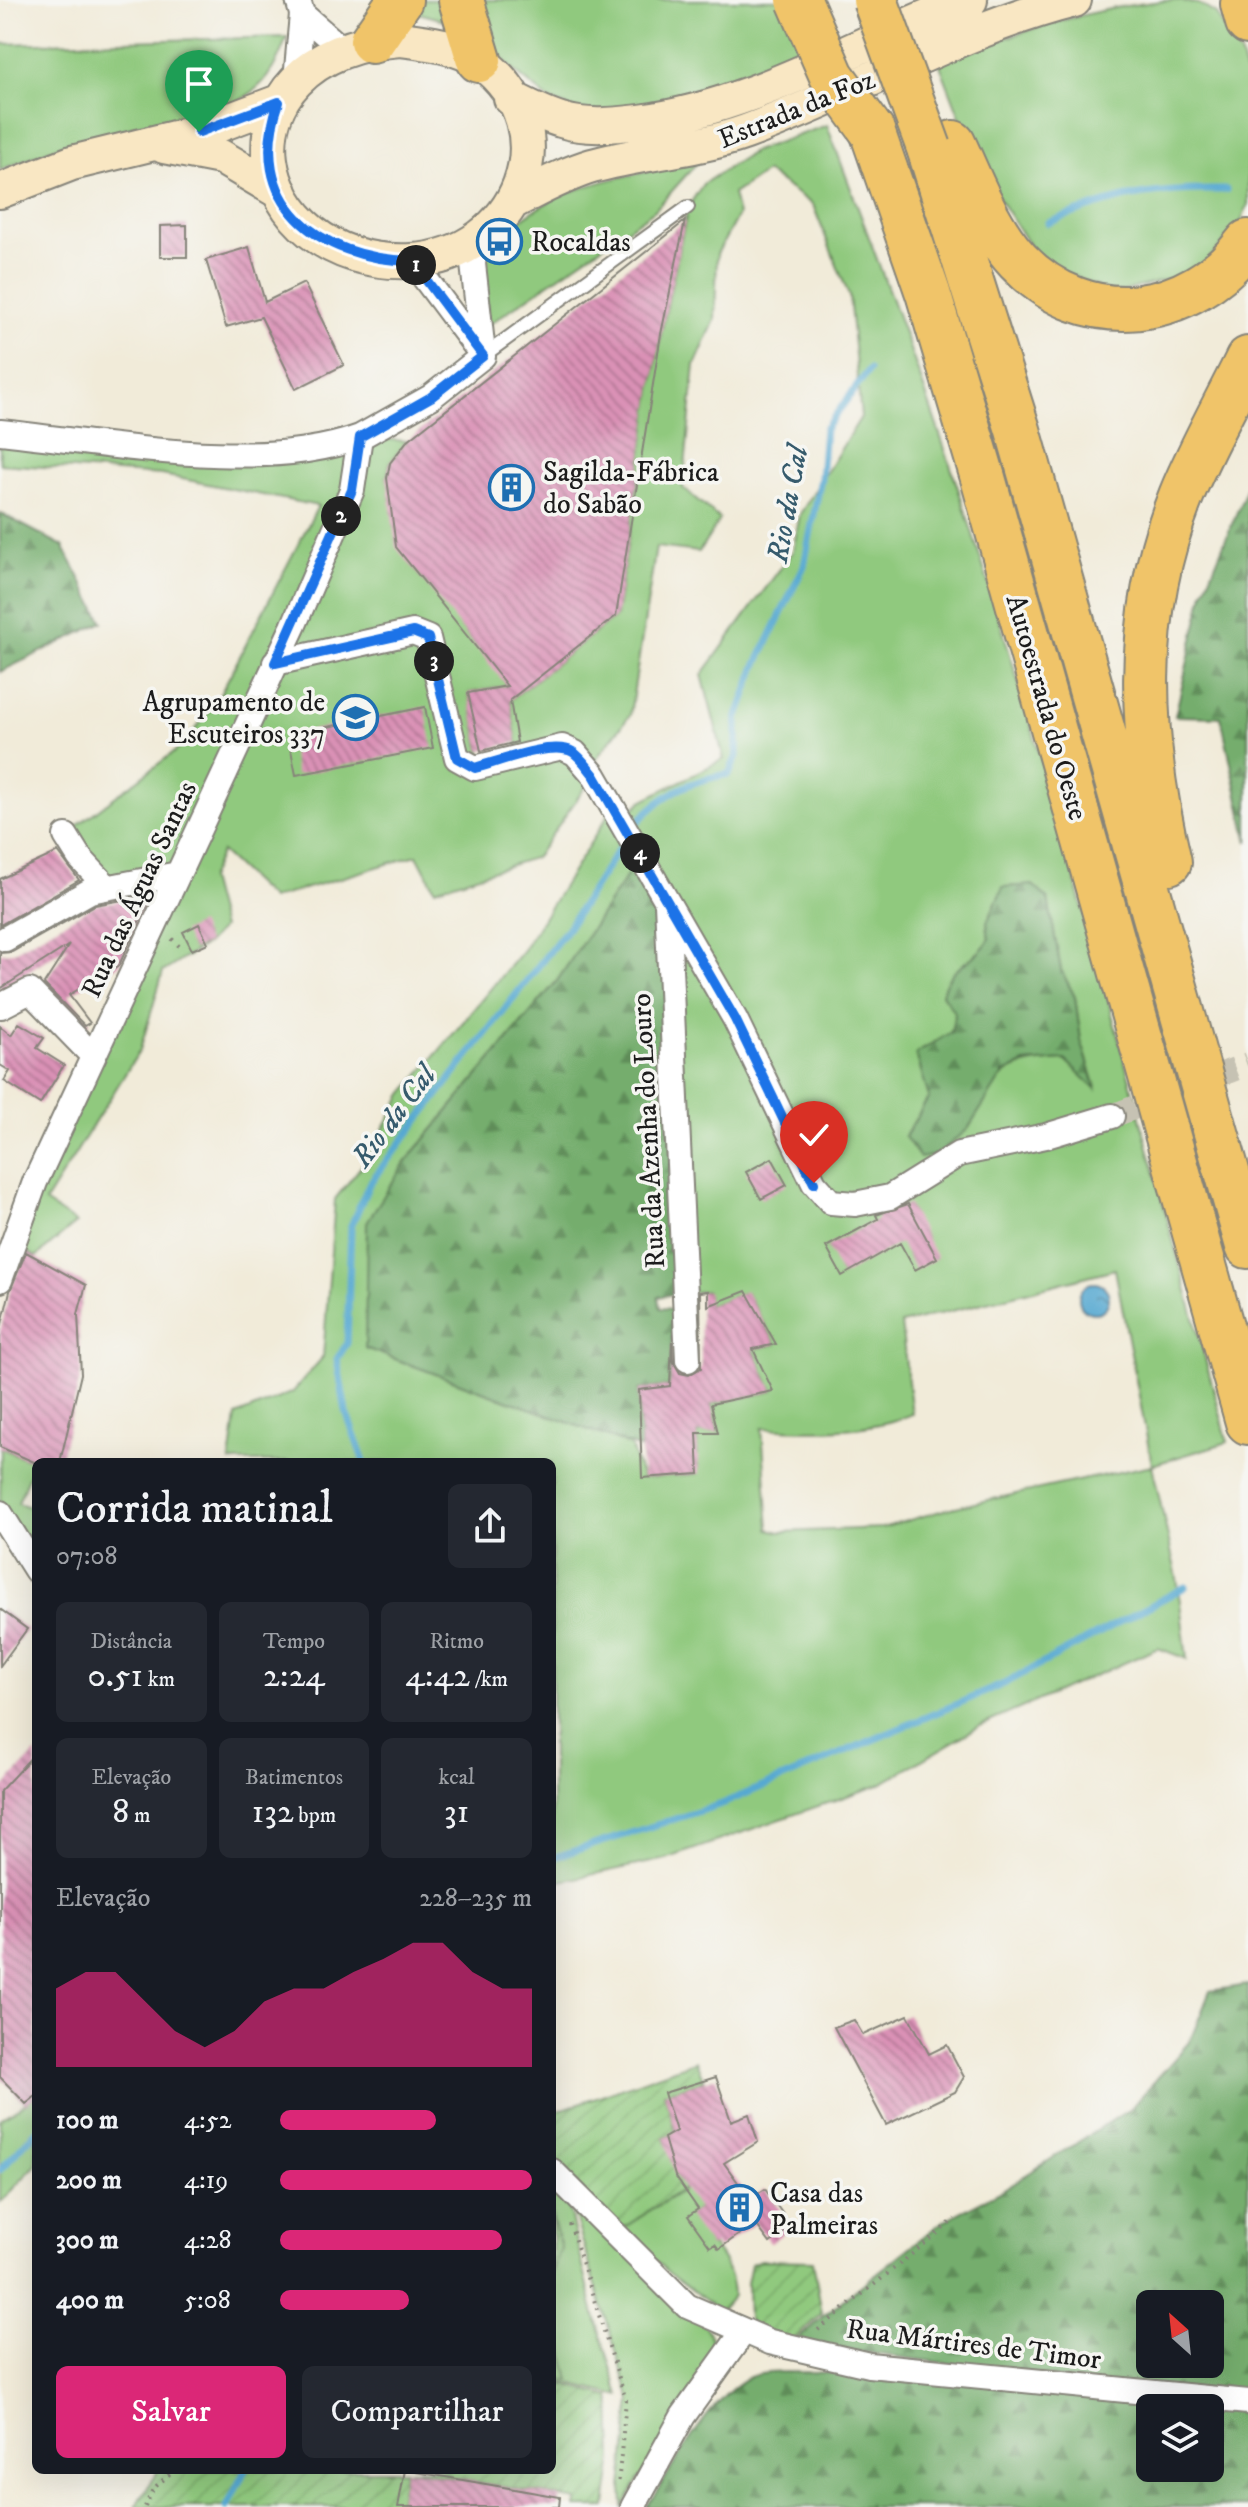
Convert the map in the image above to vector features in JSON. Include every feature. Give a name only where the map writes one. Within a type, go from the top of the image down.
[{"type":"highway","points":[[357,45],[400,0]]},
{"type":"highway","points":[[461,0],[479,60]]},
{"type":"highway","name":"Autoestrada do Oeste","points":[[875,0],[940,144],[1248,1246]]},
{"type":"highway","points":[[889,0],[900,15],[940,144],[1017,260],[1061,294],[1111,308],[1163,304],[1188,295],[1214,278],[1248,242]]},
{"type":"highway","name":"Autoestrada do Oeste","points":[[817,6],[895,192],[987,493],[1248,1422]]},
{"type":"highway","points":[[1224,1163],[1215,1063],[1156,806],[1146,734],[1144,663],[1154,594],[1171,524],[1194,467],[1248,359]]},
{"type":"main road","name":"Estrada da Foz","points":[[511,98],[562,121],[589,125],[656,120],[740,98],[800,76],[970,0]]},
{"type":"main road","name":"Estrada da Foz","points":[[514,201],[591,167],[676,152],[743,133],[810,108],[958,40],[1074,0]]},
{"type":"main road","points":[[0,191],[72,163],[225,124],[287,91],[357,45],[426,42],[479,60],[511,98],[523,123],[528,147],[525,173],[514,201],[503,218],[476,240],[434,258],[412,261],[364,257],[342,251],[303,224],[280,192],[268,151],[270,128],[287,91]]},
{"type":"main road","points":[[156,144],[221,157],[280,192]]},
{"type":"street","points":[[287,91],[300,7],[357,45]]},
{"type":"street","points":[[476,240],[473,264],[483,356]]},
{"type":"street","points":[[412,261],[483,356]]},
{"type":"street","points":[[0,432],[225,454],[290,455],[327,449],[360,437],[431,397],[483,356]]},
{"type":"street","name":"Rua das Águas Santas","points":[[0,1280],[35,1182],[352,490],[360,437]]},
{"type":"street","points":[[275,663],[413,632],[428,638],[457,758],[475,768],[542,750],[562,747],[575,753],[594,775],[667,899],[735,1019],[814,1183],[831,1202],[855,1204],[890,1197],[959,1154],[1046,1136],[1112,1116]]},
{"type":"street","points":[[66,836],[107,887]]},
{"type":"street","points":[[5,939],[90,891],[178,874]]},
{"type":"street","name":"Rua da Azenha do Louro","points":[[667,899],[688,1360]]},
{"type":"street","points":[[1,1006],[30,991],[93,1056]]},
{"type":"street","points":[[0,1513],[32,1564]]},
{"type":"street","points":[[557,2177],[687,2306],[744,2331],[625,2502]]},
{"type":"street","name":"Rua Mártires de Timor","points":[[744,2331],[799,2349],[869,2365],[1248,2402]]},
{"type":"lane","points":[[483,356],[688,207]]},
{"type":"path","points":[[557,2177],[626,2400],[625,2502]]},
{"type":"path","points":[[799,2349],[829,2318],[955,2219]]},
{"type":"path","points":[[145,2507],[153,2489],[170,2474]]},
{"type":"green space","points":[[418,0],[444,0],[443,20],[415,12]]},
{"type":"green space","points":[[476,0],[780,0],[803,56],[729,88],[604,112],[577,110],[551,101],[512,69],[496,51]]},
{"type":"green space","points":[[1176,0],[1199,4],[1216,14],[1241,56],[1248,82],[1248,204],[1240,225],[1198,271],[1113,294],[1039,261],[980,169],[938,60],[1085,15]]},
{"type":"green space","points":[[287,37],[268,76],[253,92],[233,104],[65,144],[0,170],[0,44]]},
{"type":"green space","points":[[827,125],[936,422],[1004,636],[1103,981],[1228,1442],[1152,1465],[1177,1578],[1187,1659],[1158,1648],[980,1726],[879,1785],[666,1859],[556,1882],[556,1458],[231,1458],[236,1416],[293,1392],[323,1357],[335,1199],[364,1163],[403,1094],[523,950],[613,807],[622,820],[643,800],[724,759],[702,675],[793,551],[800,514],[861,417],[849,296],[813,205],[766,172],[733,194],[738,215],[717,254],[715,320],[695,365],[683,488],[720,519],[699,552],[656,547],[630,715],[589,768],[591,779],[536,857],[435,889],[417,855],[271,899],[221,852],[209,879],[222,928],[208,943],[163,972],[140,1050],[45,1202],[76,1223],[36,1257],[12,1244],[178,875],[107,887],[66,834],[182,746],[215,704],[318,506],[162,475],[0,464],[0,432],[225,454],[360,437],[407,441],[390,463],[387,478],[507,686],[469,693],[482,756],[518,749],[510,700],[616,616],[661,334],[688,207],[703,184],[754,151]],"holes":[[[640,856],[685,1293],[707,1291],[708,1306],[746,1292],[776,1344],[753,1349],[773,1391],[711,1404],[718,1432],[697,1433],[698,1474],[642,1478],[630,1445],[365,1348],[404,1164],[557,981]],[[1002,895],[1048,900],[1061,970],[1075,997],[1081,1040],[1096,1087],[1065,1060],[1026,1065],[1013,1069],[995,1084],[968,1129],[905,1136],[929,1097],[916,1054],[951,1032],[955,1013],[942,994],[965,962],[979,956],[989,940],[987,922]],[[1115,1269],[1152,1465],[951,1508],[882,1528],[781,1532],[769,1529],[762,1428],[857,1428],[912,1414],[901,1324]]]},
{"type":"green space","points":[[697,163],[655,210],[488,325],[483,263],[486,255],[530,213],[582,188],[638,173]]},
{"type":"green space","points":[[1248,485],[1248,842],[1221,717],[1175,716],[1204,592]]},
{"type":"green space","points":[[0,513],[63,546],[103,622],[0,672]]},
{"type":"green space","points":[[641,855],[667,899],[674,1294],[658,1297],[660,1308],[673,1309],[670,1386],[639,1390],[641,1449],[365,1348],[367,1222],[404,1164],[557,981]]},
{"type":"green space","points":[[1033,885],[1048,899],[1061,970],[1075,997],[1081,1040],[1096,1089],[1065,1060],[1025,1063],[1003,1074],[968,1129],[937,1155],[920,1158],[905,1137],[929,1097],[916,1054],[951,1032],[955,1013],[942,994],[945,985],[949,977],[989,940],[987,922],[1003,887]]},
{"type":"green space","points":[[1,1448],[32,1461],[18,1503],[32,1508],[32,1564],[0,1513]]},
{"type":"green space","points":[[1248,1985],[1248,2399],[1224,2394],[1088,2382],[794,2343],[824,2315],[943,2221],[999,2192],[1130,2109],[1190,2041],[1210,1991]]},
{"type":"green space","points":[[696,2061],[704,2081],[664,2093],[676,2131],[664,2138],[684,2188],[620,2230],[556,2164],[556,2112]]},
{"type":"green space","points":[[32,2099],[32,2169],[0,2202],[0,2120]]},
{"type":"green space","points":[[717,2168],[730,2186],[689,2216],[729,2272],[733,2296],[720,2311],[669,2273],[620,2230]]},
{"type":"green space","points":[[556,2175],[562,2182],[595,2315],[620,2396],[556,2381]]},
{"type":"green space","points":[[568,2194],[706,2327],[712,2340],[702,2373],[623,2507],[622,2486],[631,2400]]},
{"type":"green space","points":[[556,2231],[561,2248],[556,2262]]},
{"type":"green space","points":[[760,2260],[813,2261],[822,2313],[791,2342],[748,2324],[747,2283],[751,2264]]},
{"type":"green space","points":[[556,2315],[570,2381],[556,2378]]},
{"type":"green space","points":[[763,2373],[870,2373],[1136,2397],[1136,2482],[1224,2482],[1224,2405],[1248,2407],[1248,2507],[646,2507],[706,2417],[735,2387]]},
{"type":"green space","points":[[556,2383],[611,2397],[613,2458],[606,2507],[576,2507],[577,2500],[431,2474],[556,2474]]},
{"type":"green space","points":[[156,2474],[404,2474],[398,2507],[136,2507]]},
{"type":"water","points":[[1094,1283],[1105,1287],[1109,1298],[1105,1309],[1094,1313],[1083,1309],[1079,1298],[1083,1287]]},
{"type":"building","name":"Sagilda-Fábrica do Sabão","points":[[685,221],[661,334],[616,616],[510,700],[517,742],[481,751],[468,693],[507,686],[396,547],[387,478],[390,463],[407,441]]},
{"type":"building","points":[[187,225],[187,257],[160,257],[160,226]]},
{"type":"building","points":[[249,247],[265,302],[304,283],[344,365],[296,389],[261,317],[226,327],[206,260]]},
{"type":"building","points":[[425,707],[433,748],[296,775],[288,735]]},
{"type":"building","points":[[58,852],[79,880],[0,925],[0,879]]},
{"type":"building","points":[[145,896],[149,900],[119,965],[69,995],[90,1023],[85,1026],[44,984],[69,945],[0,989],[0,953],[12,952],[95,905]]},
{"type":"building","points":[[199,924],[208,943],[192,950],[183,932]]},
{"type":"building","points":[[19,1023],[44,1038],[37,1048],[64,1065],[40,1104],[4,1081],[10,1071],[0,1065],[0,1026],[11,1035]]},
{"type":"building","points":[[772,1158],[787,1185],[761,1199],[746,1172]]},
{"type":"building","points":[[908,1204],[937,1258],[915,1270],[900,1243],[842,1276],[826,1247],[878,1219],[876,1215]]},
{"type":"building","points":[[26,1252],[86,1285],[78,1314],[81,1374],[61,1458],[32,1458],[32,1461],[0,1447],[0,1332],[10,1291]]},
{"type":"building","points":[[708,1291],[708,1306],[746,1291],[776,1344],[753,1349],[773,1391],[711,1404],[718,1433],[697,1433],[699,1474],[642,1478],[639,1390],[670,1386],[672,1341],[673,1361],[680,1373],[689,1375],[701,1368],[700,1292]]},
{"type":"building","points":[[0,1609],[27,1629],[0,1666]]},
{"type":"building","points":[[32,1756],[32,2099],[26,2104],[0,2077],[0,1791]]},
{"type":"building","points":[[908,2015],[929,2054],[947,2045],[964,2077],[955,2092],[886,2125],[834,2027],[854,2020],[863,2035]]},
{"type":"building","points":[[716,2077],[731,2121],[749,2114],[758,2142],[724,2163],[750,2199],[765,2189],[792,2227],[770,2243],[755,2223],[719,2249],[715,2244],[710,2247],[688,2216],[698,2209],[675,2176],[664,2138],[676,2131],[664,2093]]},
{"type":"building","points":[[404,2474],[428,2474],[560,2497],[559,2507],[398,2507]]},
{"type":"waterway","points":[[1048,223],[1135,196],[1226,190]]},
{"type":"waterway","name":"Rio da Cal","points":[[634,825],[677,790],[729,774],[737,756],[737,719],[756,666],[804,566],[821,478],[825,429],[869,370]]},
{"type":"waterway","name":"Rio da Cal","points":[[363,1458],[346,1412],[337,1359],[347,1343],[351,1226],[369,1184],[567,929],[623,842]]},
{"type":"waterway","points":[[556,1857],[722,1804],[1004,1684],[1185,1587]]},
{"type":"waterway","name":"Rio da Cal","points":[[0,2170],[32,2135]]},
{"type":"waterway","points":[[227,2507],[243,2474]]},
{"type":"tunnel","points":[[1112,1116],[1248,1064]]},
{"type":"place","name":"Rocaldas","points":[[500,241]]},
{"type":"place","name":"Sagilda-Fábrica do Sabão","points":[[512,487]]},
{"type":"place","name":"Agrupamento de Escuteiros 337","points":[[356,717]]},
{"type":"place","name":"Casa das Palmeiras","points":[[739,2208]]},
{"type":"route","points":[[199,132],[279,102],[270,128],[268,151],[271,171],[290,208],[320,239],[342,251],[364,257],[412,261],[483,356],[431,397],[360,437],[352,490],[275,663],[413,632],[428,638],[457,758],[475,768],[542,750],[562,747],[575,753],[594,775],[735,1019],[814,1183]]}]
